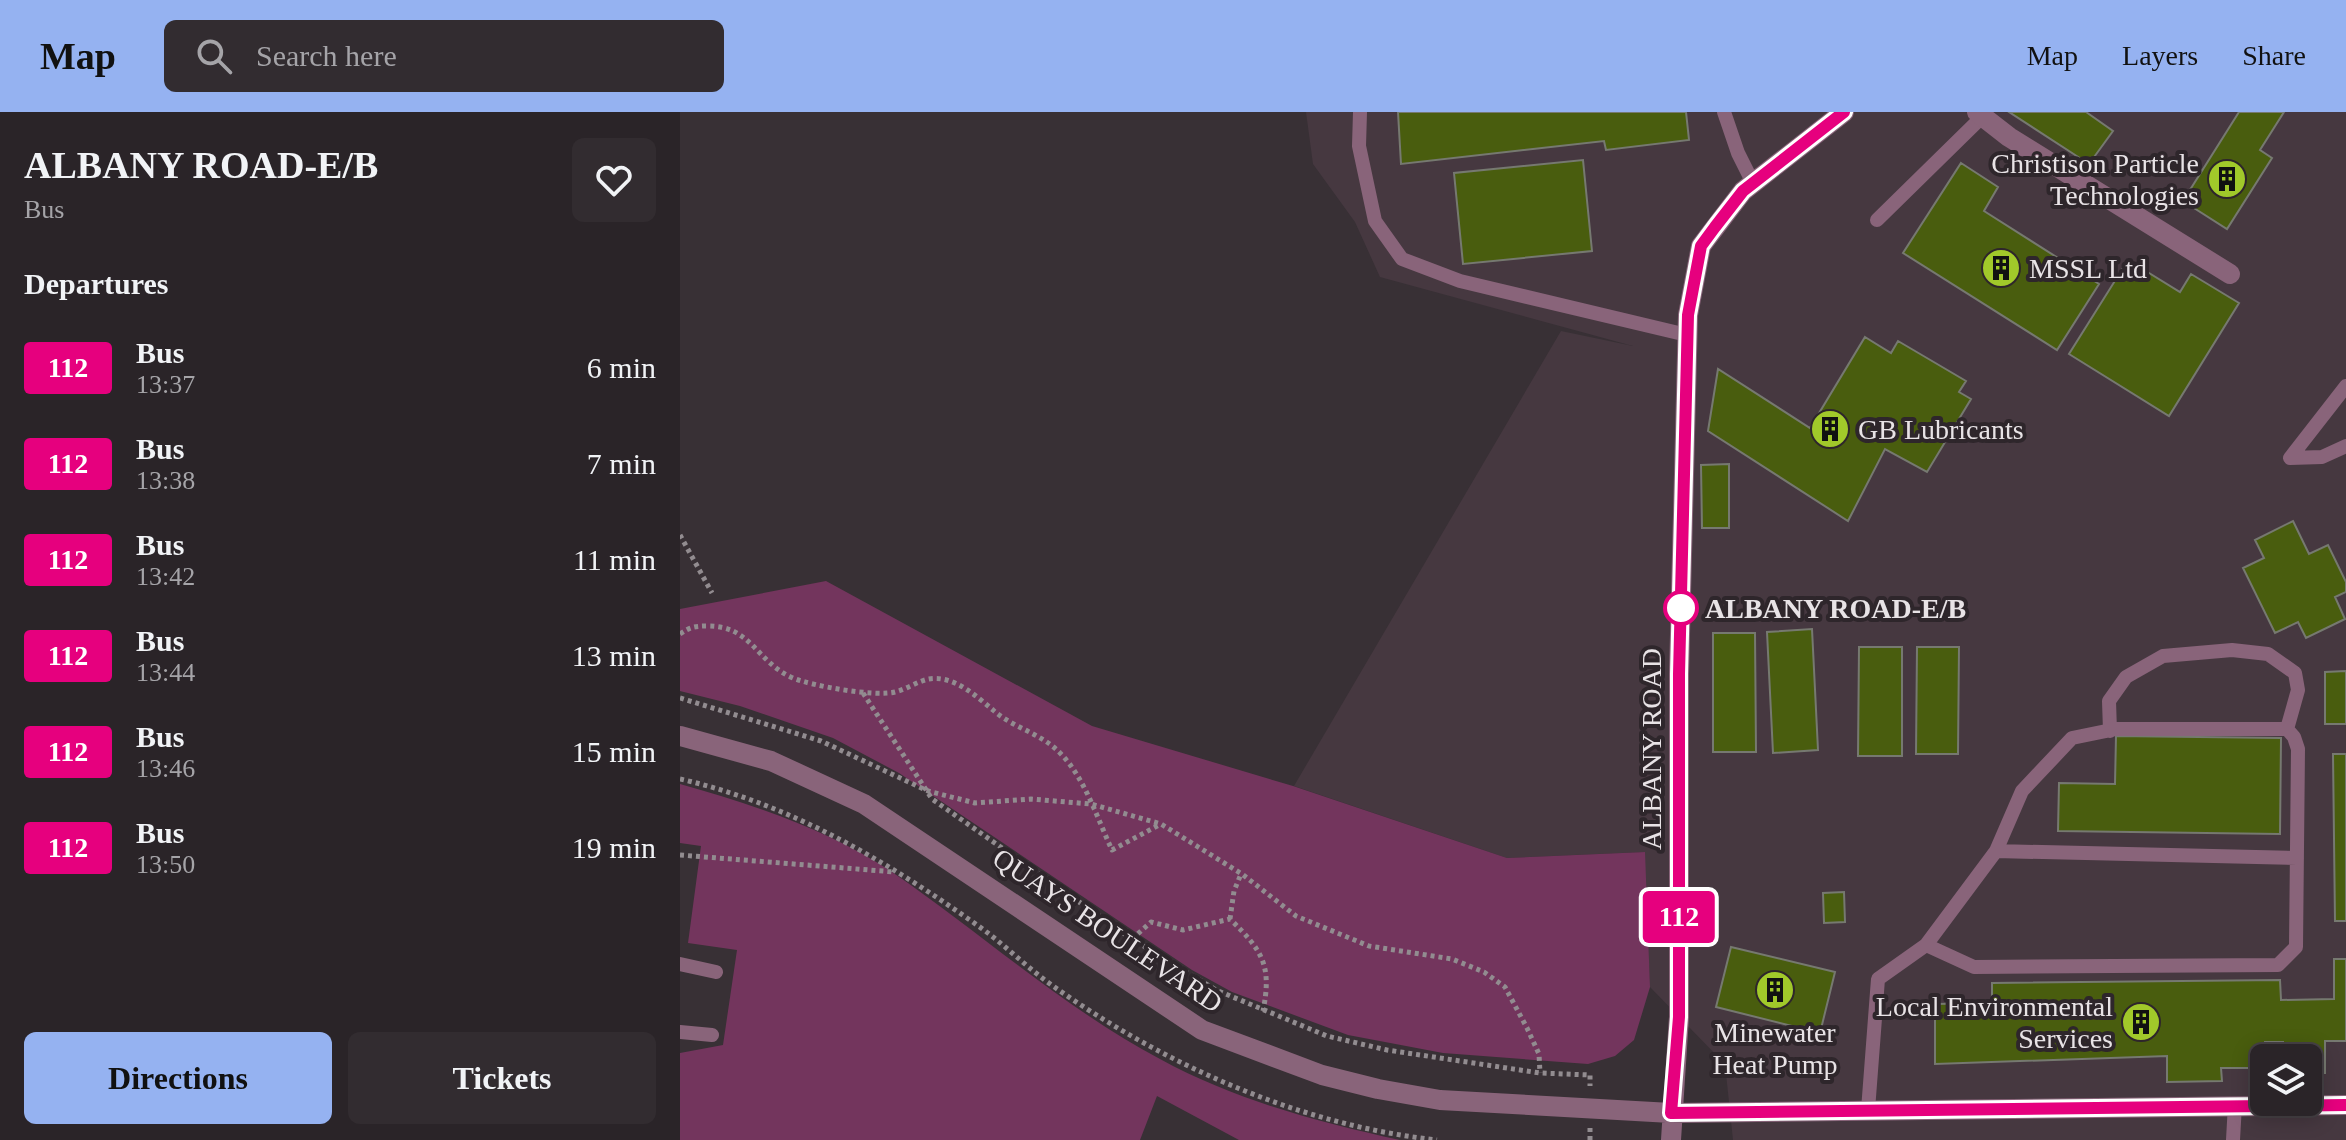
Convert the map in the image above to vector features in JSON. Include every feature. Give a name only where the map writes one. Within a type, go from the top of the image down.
[{"type":"street","name":"ALBANY ROAD","points":[[1671,1140],[1679,1017],[1679,674],[1687,335],[1701,246],[1743,191],[1844,112]]},
{"type":"street","points":[[1980,114],[2009,137],[2230,274]]},
{"type":"street","name":"QUAYS BOULEVARD","points":[[680,736],[771,761],[864,804],[1202,1030],[1322,1075],[1440,1100],[1671,1113]]},
{"type":"street","points":[[1671,1113],[2346,1105]]},
{"type":"lane","points":[[1360,112],[1359,146],[1375,221],[1402,259],[1460,281],[1687,335]]},
{"type":"lane","points":[[1724,112],[1738,153],[1753,183]]},
{"type":"lane","points":[[1877,220],[1980,114]]},
{"type":"lane","points":[[2346,386],[2290,458],[2322,457],[2346,446]]},
{"type":"lane","points":[[1926,945],[1974,967],[2278,965],[2296,947],[2298,749],[2287,729],[2298,690],[2295,673],[2268,654],[2232,650],[2163,656],[2126,677],[2109,701],[2110,731]]},
{"type":"lane","points":[[1868,1110],[1878,979],[1926,945],[1996,851],[2022,791],[2072,738],[2110,731],[2287,729]]},
{"type":"lane","points":[[1996,851],[2297,858]]},
{"type":"lane","points":[[680,964],[716,972]]},
{"type":"lane","points":[[680,1032],[712,1035]]},
{"type":"lane","points":[[2233,1140],[2235,1104]]},
{"type":"path","points":[[680,535],[712,593]]},
{"type":"path","points":[[680,634],[691,626],[727,626],[746,637],[771,664],[794,678],[863,693],[893,693],[932,678],[975,693],[994,712],[1060,753],[1091,804],[1112,850],[1161,824]]},
{"type":"path","points":[[863,693],[909,769],[932,799],[1132,939],[1216,990],[1327,1036],[1387,1050],[1540,1073],[1590,1075],[1590,1140]]},
{"type":"path","points":[[680,698],[821,741],[928,791],[975,803],[1031,799],[1091,804],[1161,824],[1242,874],[1296,916],[1369,946],[1452,959],[1484,972],[1505,987],[1539,1054],[1540,1073]]},
{"type":"path","points":[[680,779],[719,788],[790,813],[847,841],[979,926],[1052,985],[1130,1034],[1211,1077],[1284,1106],[1340,1122],[1437,1140]]},
{"type":"path","points":[[680,855],[896,872]]},
{"type":"path","points":[[1230,919],[1234,891],[1242,874]]},
{"type":"path","points":[[1132,939],[1151,922],[1183,930],[1230,919]]},
{"type":"path","points":[[1230,919],[1250,939],[1264,963],[1270,982],[1263,1011]]},
{"type":"shaded area","points":[[1306,112],[2346,112],[2346,1140],[1733,1140],[1725,1064],[1650,987],[1644,852],[1507,858],[1294,786],[1561,331],[1633,346],[1380,277],[1355,222],[1313,164]]},
{"type":"shaded area","points":[[826,581],[1092,726],[1293,786],[1507,858],[1645,852],[1650,987],[1634,1040],[1615,1056],[1588,1064],[1443,1053],[1348,1035],[1232,992],[1192,970],[899,773],[833,738],[740,706],[680,691],[680,609]]},
{"type":"shaded area","points":[[680,784],[790,820],[868,857],[925,895],[1090,1017],[1188,1074],[1277,1108],[1400,1140],[1239,1140],[1157,1096],[1140,1140],[680,1140],[680,1053],[723,1045],[737,950],[688,943],[701,846],[680,843]]},
{"type":"building","points":[[1398,112],[1686,112],[1689,140],[1606,150],[1604,141],[1401,164]]},
{"type":"building","points":[[2009,112],[2086,112],[2113,131],[2089,164]]},
{"type":"building","name":"Christison Particle Technologies","points":[[2239,112],[2284,112],[2260,150],[2272,158],[2227,229],[2183,201]]},
{"type":"building","points":[[1583,160],[1592,251],[1463,264],[1454,173]]},
{"type":"building","name":"MSSL Ltd","points":[[1961,163],[1998,187],[1984,211],[2099,284],[2057,350],[1903,253]]},
{"type":"building","points":[[2128,260],[2180,292],[2191,274],[2239,303],[2169,416],[2069,354]]},
{"type":"building","name":"GB Lubricants","points":[[1865,337],[1891,353],[1898,341],[1966,381],[1959,392],[1971,399],[1927,472],[1885,449],[1848,521],[1708,431],[1718,369],[1810,428]]},
{"type":"building","points":[[1729,464],[1729,528],[1702,528],[1701,465]]},
{"type":"building","points":[[2293,521],[2309,554],[2328,545],[2346,582],[2346,592],[2335,597],[2345,619],[2306,638],[2298,622],[2275,633],[2243,568],[2264,558],[2255,540]]},
{"type":"building","points":[[1812,629],[1818,750],[1773,753],[1767,632]]},
{"type":"building","points":[[1713,633],[1755,633],[1756,752],[1713,752]]},
{"type":"building","points":[[1859,647],[1902,647],[1902,756],[1858,756]]},
{"type":"building","points":[[1917,647],[1959,647],[1958,754],[1916,754]]},
{"type":"building","points":[[2346,671],[2346,724],[2325,724],[2325,672]]},
{"type":"building","points":[[2116,736],[2281,738],[2280,834],[2058,831],[2059,783],[2115,784]]},
{"type":"building","points":[[2333,754],[2346,754],[2346,921],[2335,921]]},
{"type":"building","points":[[1844,892],[1845,922],[1824,923],[1823,893]]},
{"type":"building","name":"Minewater Heat Pump","points":[[1731,947],[1835,972],[1820,1033],[1716,1007]]},
{"type":"building","name":"Local Environmental Services","points":[[2334,959],[2346,959],[2346,1041],[2325,1041],[2325,1073],[2322,1073],[2322,1044],[2283,1042],[2250,1044],[2250,1068],[2221,1068],[2222,1081],[2167,1082],[2167,1056],[1935,1064],[1935,1004],[1992,1003],[1992,983],[2280,980],[2281,1000],[2334,999]]},
{"type":"bus line","name":"112","points":[[1844,112],[1743,191],[1715,227],[1701,246],[1688,315],[1679,674],[1679,1017],[1671,1113],[2310,1103],[2346,1105]]},
{"type":"place","name":"Christison Particle Technologies","points":[[2227,179]]},
{"type":"place","name":"MSSL Ltd","points":[[2001,268]]},
{"type":"place","name":"GB Lubricants","points":[[1830,429]]},
{"type":"place","name":"ALBANY ROAD-E/B","points":[[1681,608]]},
{"type":"place","name":"Minewater Heat Pump","points":[[1775,990]]},
{"type":"place","name":"Local Environmental Services","points":[[2141,1022]]}]
